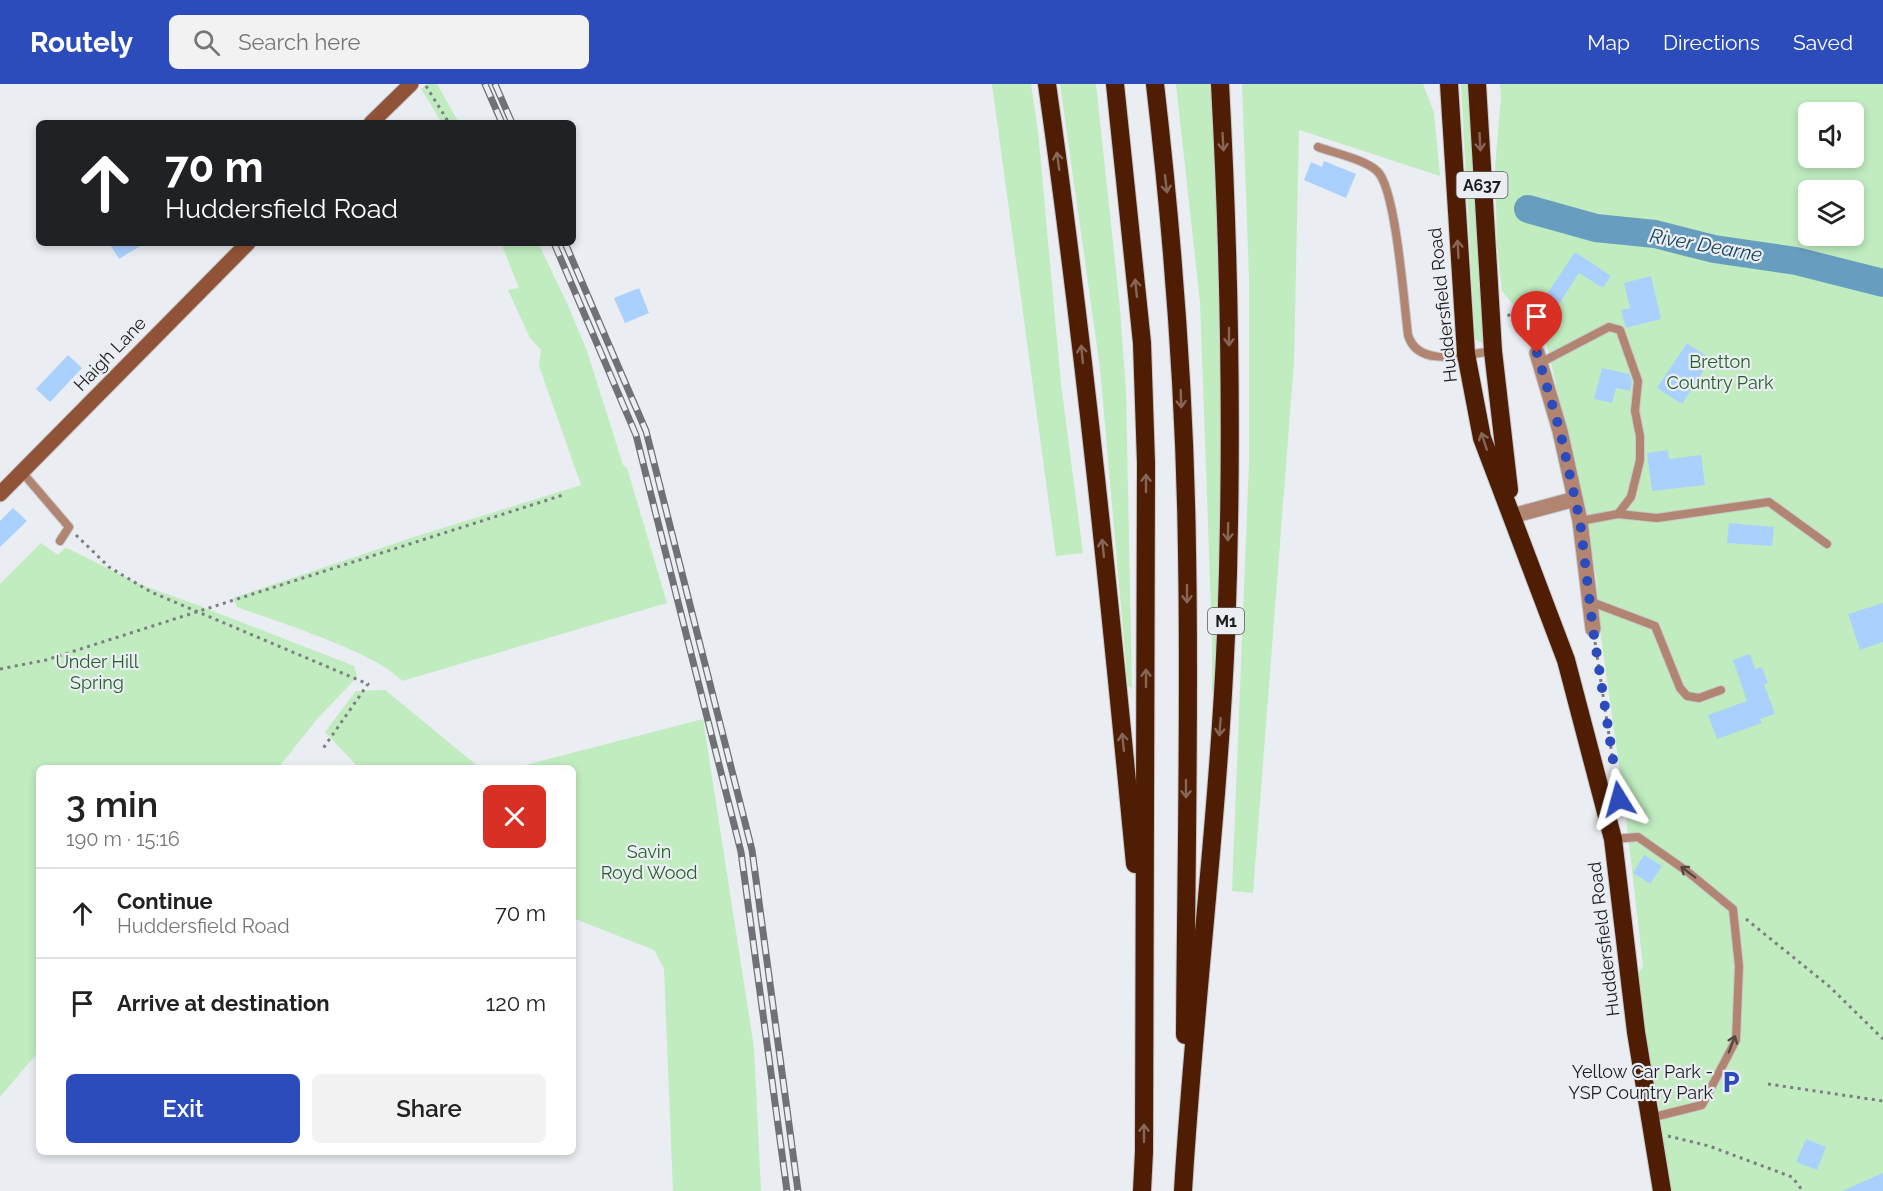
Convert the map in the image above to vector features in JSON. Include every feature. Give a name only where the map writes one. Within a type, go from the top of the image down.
[{"type":"highway","points":[[1047,84],[1072,263],[1112,625],[1145,968]]},
{"type":"highway","points":[[1115,84],[1142,343],[1146,463],[1142,1191]]},
{"type":"highway","name":"M1","points":[[1155,84],[1170,217],[1181,386],[1187,551],[1185,1156]]},
{"type":"highway","name":"M1","points":[[1183,1191],[1207,917],[1226,636],[1230,413],[1228,238],[1220,84]]},
{"type":"highway","name":"Huddersfield Road","points":[[1449,84],[1466,354],[1482,438],[1566,660],[1613,840],[1636,1032],[1662,1191]]},
{"type":"highway","name":"Huddersfield Road","points":[[1477,84],[1493,351],[1512,516]]},
{"type":"street","points":[[374,120],[411,84]]},
{"type":"street","name":"Haigh Lane","points":[[0,494],[245,246]]},
{"type":"street","points":[[1539,358],[1560,431],[1580,521],[1593,629]]},
{"type":"street","points":[[1512,516],[1575,499]]},
{"type":"lane","points":[[1318,147],[1363,163],[1377,170],[1382,178],[1390,200],[1408,335],[1415,350],[1429,356],[1493,351]]},
{"type":"lane","points":[[1539,358],[1609,327],[1620,330],[1638,381],[1635,411],[1640,436],[1640,460],[1631,497],[1618,514]]},
{"type":"lane","points":[[22,472],[69,527],[60,541]]},
{"type":"lane","points":[[1580,521],[1618,514],[1658,518],[1769,502],[1827,543]]},
{"type":"lane","points":[[1589,601],[1655,626],[1676,679],[1687,696],[1699,698],[1721,690]]},
{"type":"lane","points":[[1613,840],[1638,837],[1688,872],[1733,909],[1739,966],[1736,1040],[1702,1105],[1651,1123]]},
{"type":"path","points":[[425,84],[446,120]]},
{"type":"path","points":[[1488,287],[1539,358]]},
{"type":"path","points":[[0,669],[46,660],[563,495]]},
{"type":"path","points":[[69,527],[108,567],[151,592],[368,684],[322,750]]},
{"type":"path","points":[[1593,629],[1615,776]]},
{"type":"path","points":[[1733,909],[1830,987],[1883,1039]]},
{"type":"path","points":[[1768,1084],[1883,1101]]},
{"type":"path","points":[[1651,1123],[1673,1138],[1709,1146],[1792,1177],[1803,1191]]},
{"type":"green space","points":[[427,84],[437,84],[457,120],[440,120],[421,89]]},
{"type":"green space","points":[[992,84],[1031,84],[1038,131],[1061,384],[1083,553],[1056,556]]},
{"type":"green space","points":[[1060,84],[1096,84],[1120,309],[1126,392],[1132,688],[1128,686],[1100,368]]},
{"type":"green space","points":[[1176,84],[1211,84],[1220,219],[1222,505],[1216,694],[1212,693],[1200,302]]},
{"type":"green space","points":[[1242,84],[1423,84],[1434,113],[1440,176],[1299,130],[1294,361],[1253,893],[1232,891],[1249,462],[1249,277]]},
{"type":"green space","points":[[1461,84],[1470,84],[1485,338],[1482,343],[1475,340]]},
{"type":"green space","name":"Bretton Country Park","points":[[1500,84],[1883,84],[1883,1191],[1668,1191],[1657,1088],[1652,1087],[1637,975],[1643,966],[1625,809],[1601,637],[1596,576],[1579,486],[1547,345],[1502,291],[1497,244],[1495,167],[1501,98]]},
{"type":"green space","points":[[502,246],[539,246],[587,351],[623,465],[627,468],[667,603],[402,681],[390,670],[349,649],[237,607],[233,598],[411,538],[581,485],[539,366],[541,350],[530,338],[508,290],[519,288]]},
{"type":"green space","name":"Under Hill Spring","points":[[41,543],[58,555],[65,548],[69,549],[139,584],[354,666],[357,677],[318,718],[280,765],[36,765],[36,1055],[0,1097],[0,584]]},
{"type":"green space","points":[[385,690],[475,765],[356,765],[325,732],[356,691]]},
{"type":"green space","name":"Savin Royd Wood","points":[[703,719],[754,1048],[761,1191],[673,1191],[664,969],[654,950],[576,919],[576,765],[526,765]]},
{"type":"building","points":[[1324,161],[1356,174],[1346,198],[1304,180],[1311,162],[1322,167]]},
{"type":"building","points":[[111,246],[140,246],[119,259]]},
{"type":"building","points":[[1575,252],[1611,276],[1603,288],[1579,273],[1552,315],[1539,306]]},
{"type":"building","points":[[1651,276],[1661,319],[1626,328],[1621,310],[1630,308],[1624,283]]},
{"type":"building","points":[[639,288],[649,313],[625,323],[614,298]]},
{"type":"building","points":[[1687,343],[1711,359],[1682,404],[1657,388]]},
{"type":"building","points":[[68,355],[82,368],[50,402],[36,389]]},
{"type":"building","points":[[1602,368],[1629,374],[1632,382],[1630,391],[1616,388],[1612,403],[1594,399]]},
{"type":"building","points":[[1668,450],[1669,459],[1701,455],[1705,485],[1652,491],[1647,453]]},
{"type":"building","points":[[13,508],[27,521],[0,547],[0,521]]},
{"type":"building","points":[[1729,523],[1774,527],[1772,546],[1727,543]]},
{"type":"building","points":[[1883,603],[1883,642],[1860,650],[1848,614]]},
{"type":"building","points":[[1750,654],[1755,669],[1762,667],[1768,683],[1764,684],[1775,714],[1760,719],[1762,723],[1717,739],[1708,715],[1747,701],[1733,660]]},
{"type":"building","points":[[1644,855],[1662,866],[1650,884],[1633,873]]},
{"type":"building","points":[[1806,1139],[1826,1147],[1817,1170],[1796,1162]]},
{"type":"building","points":[[1883,1173],[1883,1191],[1842,1191]]},
{"type":"waterway","name":"River Dearne","points":[[1528,209],[1596,228],[1655,234],[1714,249],[1796,261],[1883,283]]},
{"type":"railway","points":[[485,84],[501,120]]},
{"type":"railway","points":[[495,84],[511,120]]},
{"type":"railway","points":[[555,246],[636,435],[741,852],[787,1191]]},
{"type":"railway","points":[[566,246],[646,431],[752,850],[798,1191]]},
{"type":"place","name":"Yellow Car Park - YSP Country Park","points":[[1731,1082]]},
{"type":"route","points":[[1537,353],[1560,431],[1580,521],[1589,601],[1619,799]]}]
